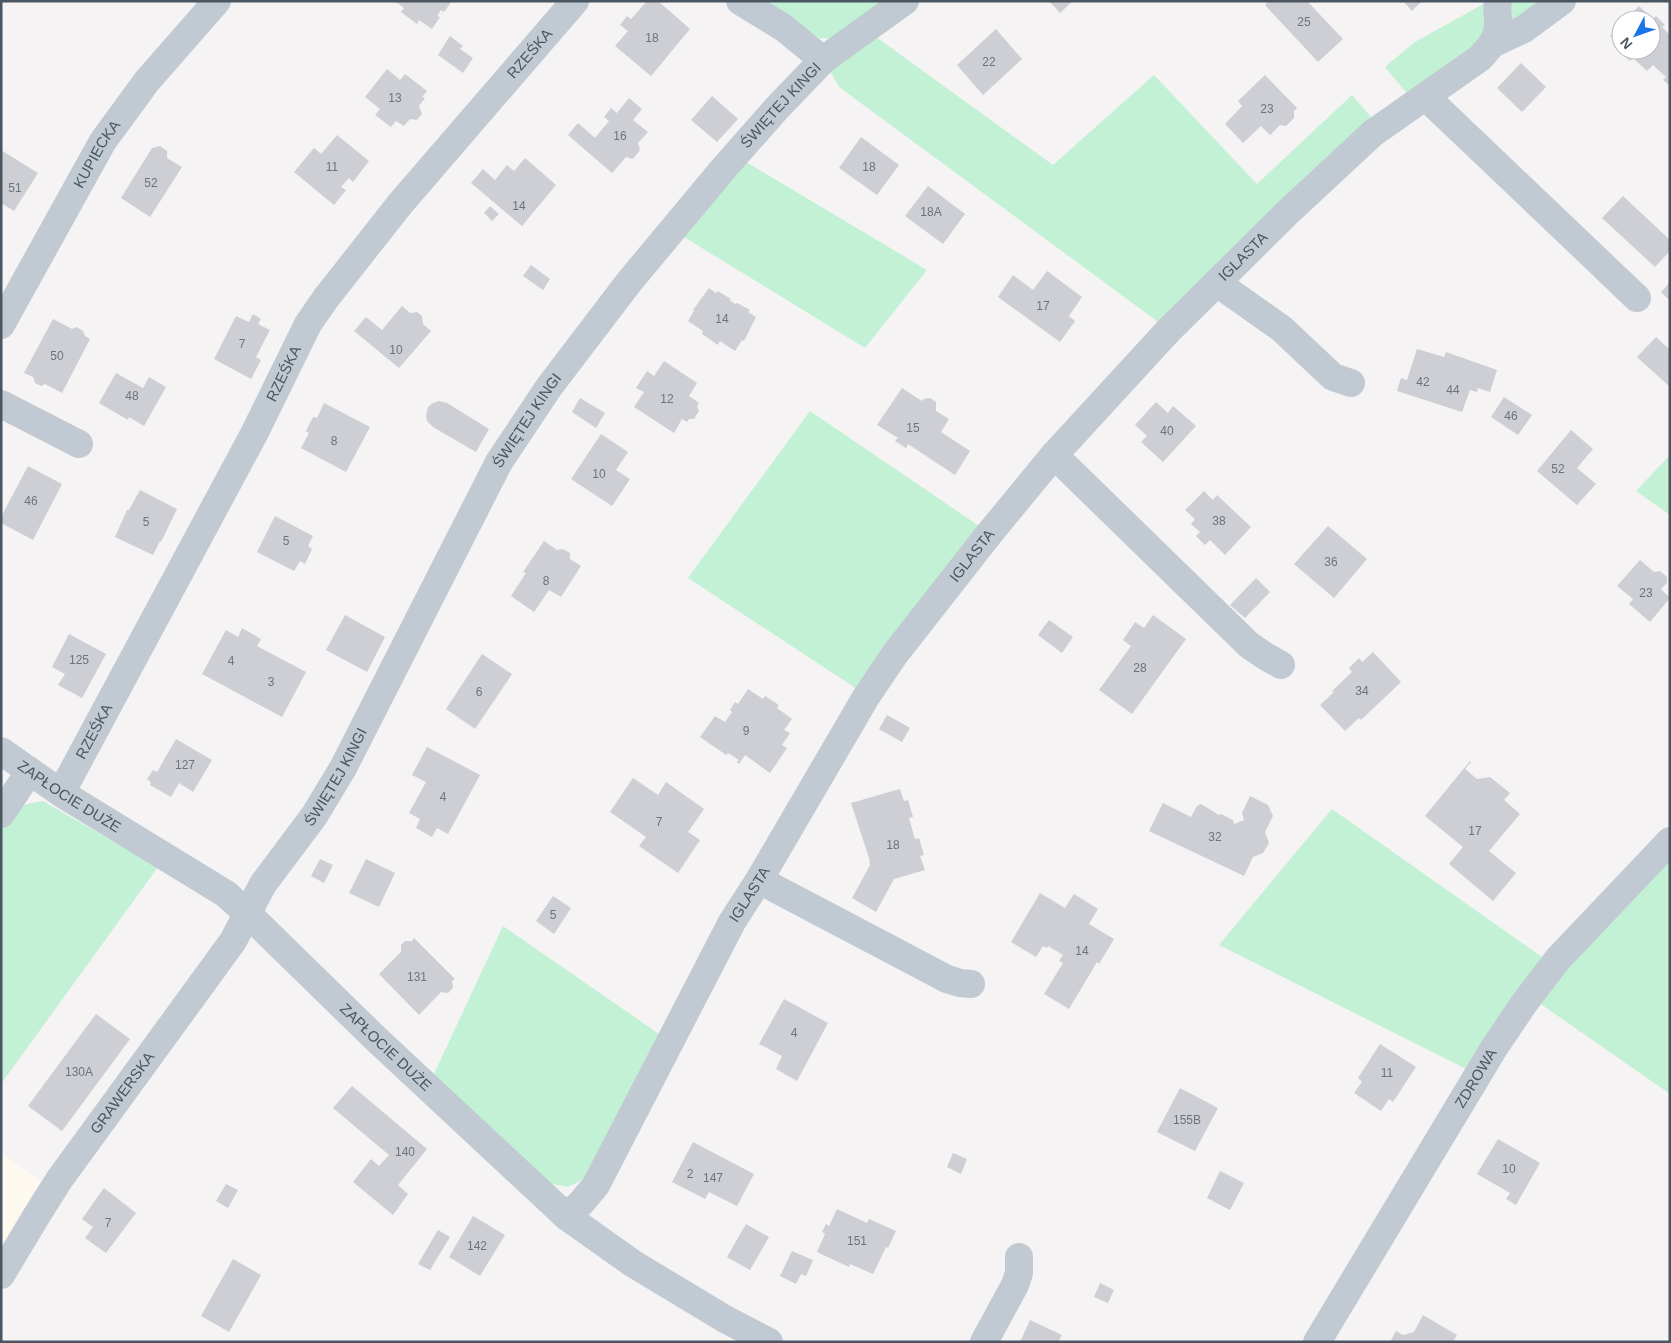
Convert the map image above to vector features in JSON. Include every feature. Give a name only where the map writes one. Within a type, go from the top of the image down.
[{"type":"street","name":"KUPIECKA","points":[[1,324],[103,141],[147,81],[217,1]]},
{"type":"street","name":"RZEŚKA","points":[[61,793],[254,434],[308,324],[326,298],[400,204],[575,1]]},
{"type":"street","points":[[740,1],[784,28],[823,60]]},
{"type":"street","name":"ŚWIĘTEJ KINGI","points":[[247,912],[263,884],[314,816],[343,768],[499,462],[543,395],[629,282],[777,108],[823,60],[905,1]]},
{"type":"street","points":[[1492,44],[1498,27],[1496,12],[1498,1]]},
{"type":"street","points":[[1492,44],[1524,29],[1562,1]]},
{"type":"street","name":"IGLASTA","points":[[566,1216],[581,1203],[596,1185],[732,922],[759,880],[866,697],[895,654],[989,534],[1054,456],[1168,331],[1287,213],[1373,133],[1480,58],[1492,44]]},
{"type":"street","points":[[1426,97],[1637,298]]},
{"type":"street","points":[[1217,283],[1282,329],[1333,377],[1351,382]]},
{"type":"street","points":[[1,404],[79,444]]},
{"type":"street","points":[[1054,456],[1249,645],[1282,665]]},
{"type":"street","name":"ZAPŁOCIE DUŻE","points":[[1,751],[61,793],[226,894],[247,912],[374,1037],[566,1216],[632,1263],[725,1319],[769,1342]]},
{"type":"street","points":[[1,814],[30,771]]},
{"type":"street","name":"ZDROWA","points":[[1317,1342],[1489,1056],[1525,1002],[1558,959],[1670,841]]},
{"type":"street","points":[[759,880],[947,979],[971,984]]},
{"type":"street","name":"GRAWERSKA","points":[[1,1276],[59,1180],[233,941],[243,925],[247,912]]},
{"type":"street","points":[[984,1342],[1015,1285],[1019,1273],[1019,1257]]},
{"type":"shaded area","points":[[1,1153],[41,1181],[1,1246]]},
{"type":"green space","points":[[755,1],[892,1],[834,39],[819,38]]},
{"type":"green space","points":[[1510,1],[1550,1],[1521,22],[1510,17]]},
{"type":"green space","points":[[1485,3],[1490,27],[1481,45],[1410,97],[1385,67],[1415,42]]},
{"type":"green space","points":[[872,34],[1053,165],[1154,75],[1257,184],[1352,95],[1371,117],[1371,128],[1165,327],[839,87],[827,66]]},
{"type":"green space","points":[[741,159],[927,270],[865,348],[679,234]]},
{"type":"green space","points":[[810,411],[985,530],[860,691],[688,578]]},
{"type":"green space","points":[[1670,455],[1670,515],[1636,491]]},
{"type":"green space","points":[[43,801],[158,867],[1,1084],[1,830],[17,808],[26,804]]},
{"type":"green space","points":[[1332,809],[1549,962],[1472,1072],[1219,945]]},
{"type":"green space","points":[[1670,850],[1670,1094],[1535,1000]]},
{"type":"green space","points":[[503,926],[662,1036],[586,1178],[568,1187],[552,1184],[433,1076]]},
{"type":"building","points":[[395,1],[452,1],[444,12],[441,10],[437,16],[440,17],[432,29],[419,20],[417,24],[401,12],[404,8]]},
{"type":"building","points":[[647,1],[658,1],[690,29],[651,76],[615,46],[628,31],[620,25],[627,16],[631,19]]},
{"type":"building","points":[[1049,1],[1073,1],[1060,13]]},
{"type":"building","points":[[1269,1],[1307,1],[1343,39],[1318,62],[1265,5]]},
{"type":"building","points":[[1403,1],[1422,1],[1412,11]]},
{"type":"building","points":[[1639,6],[1643,10],[1635,10]]},
{"type":"building","points":[[1661,21],[1665,25],[1662,27],[1670,35],[1670,86],[1663,80],[1666,77],[1653,65],[1647,71],[1635,60],[1661,60]]},
{"type":"building","points":[[996,29],[1022,59],[983,95],[957,65]]},
{"type":"building","points":[[450,36],[463,46],[460,49],[473,58],[463,73],[438,55]]},
{"type":"building","points":[[1521,63],[1546,87],[1522,112],[1497,88]]},
{"type":"building","points":[[387,69],[400,80],[405,74],[427,91],[422,97],[425,98],[419,106],[422,114],[417,120],[410,119],[404,126],[396,121],[391,127],[375,115],[380,109],[365,97]]},
{"type":"building","points":[[1265,75],[1297,108],[1294,111],[1294,118],[1286,126],[1280,125],[1270,135],[1261,126],[1243,143],[1225,124],[1242,106],[1238,101]]},
{"type":"building","points":[[712,96],[738,119],[717,142],[691,120]]},
{"type":"building","points":[[629,98],[642,109],[633,120],[648,132],[638,143],[640,150],[633,159],[626,157],[612,173],[568,135],[578,123],[595,138],[609,121],[604,117],[611,108],[617,113]]},
{"type":"building","points":[[337,135],[369,161],[353,182],[349,178],[341,187],[346,190],[334,205],[294,172],[314,148],[321,154]]},
{"type":"building","points":[[861,137],[899,165],[877,195],[839,168]]},
{"type":"building","points":[[160,146],[167,151],[167,158],[182,167],[150,217],[121,198],[152,148]]},
{"type":"building","points":[[1,150],[38,173],[14,211],[1,203]]},
{"type":"building","points":[[525,158],[556,185],[522,226],[471,183],[483,169],[495,180],[507,165],[514,171]]},
{"type":"building","points":[[928,186],[965,214],[943,244],[905,216]]},
{"type":"building","points":[[1623,196],[1670,240],[1670,251],[1655,267],[1602,218]]},
{"type":"building","points":[[490,206],[499,214],[492,221],[484,213]]},
{"type":"building","points":[[531,265],[550,279],[543,290],[523,276]]},
{"type":"building","points":[[1047,271],[1082,297],[1069,316],[1075,321],[1060,342],[998,297],[1013,275],[1033,290]]},
{"type":"building","points":[[1670,282],[1670,301],[1661,292]]},
{"type":"building","points":[[709,288],[731,299],[729,300],[735,304],[737,303],[750,310],[748,312],[756,317],[744,341],[742,340],[735,351],[720,341],[718,345],[702,334],[703,331],[688,321],[693,310]]},
{"type":"building","points":[[402,306],[410,313],[417,312],[422,316],[423,324],[431,331],[399,368],[354,331],[366,317],[382,330]]},
{"type":"building","points":[[253,314],[261,319],[258,324],[270,330],[256,357],[261,360],[251,379],[214,359],[236,316],[249,322]]},
{"type":"building","points":[[53,319],[72,329],[77,327],[90,339],[62,393],[45,384],[41,386],[35,383],[33,377],[24,373]]},
{"type":"building","points":[[1656,337],[1670,350],[1670,387],[1637,357]]},
{"type":"building","points":[[1417,349],[1444,357],[1446,352],[1497,370],[1490,392],[1478,388],[1477,392],[1470,390],[1462,412],[1397,391],[1401,378],[1407,380]]},
{"type":"building","points":[[664,361],[697,383],[689,396],[699,403],[697,406],[699,411],[694,419],[689,419],[687,422],[682,419],[674,433],[634,407],[644,392],[636,388],[647,371],[654,376]]},
{"type":"building","points":[[116,373],[143,388],[149,377],[166,387],[144,426],[129,417],[128,420],[99,403]]},
{"type":"building","points":[[902,388],[922,401],[923,399],[930,398],[936,402],[936,411],[949,419],[941,432],[970,451],[955,475],[908,444],[906,448],[895,441],[898,438],[877,425]]},
{"type":"building","points":[[1504,397],[1532,415],[1518,435],[1491,417]]},
{"type":"building","points":[[580,398],[605,413],[596,428],[572,412]]},
{"type":"building","points":[[439,401],[447,403],[489,429],[476,452],[433,427],[427,421],[428,407]]},
{"type":"building","points":[[1156,402],[1168,413],[1173,406],[1196,426],[1163,462],[1141,442],[1147,436],[1135,425]]},
{"type":"building","points":[[324,403],[370,427],[346,472],[301,448],[309,433],[306,431],[313,417],[317,418]]},
{"type":"building","points":[[1571,430],[1593,449],[1577,468],[1596,484],[1577,505],[1537,471]]},
{"type":"building","points":[[601,434],[628,452],[616,470],[630,479],[612,506],[571,479]]},
{"type":"building","points":[[28,466],[62,484],[33,540],[1,523],[1,517]]},
{"type":"building","points":[[140,490],[177,509],[153,555],[115,537],[127,510],[129,510]]},
{"type":"building","points":[[1204,491],[1213,500],[1217,495],[1251,527],[1225,555],[1210,540],[1205,545],[1196,536],[1200,532],[1191,524],[1195,519],[1185,510]]},
{"type":"building","points":[[275,516],[313,536],[308,546],[312,549],[305,564],[300,561],[294,571],[257,552]]},
{"type":"building","points":[[1328,526],[1367,559],[1334,598],[1294,564]]},
{"type":"building","points":[[544,541],[557,550],[563,549],[570,553],[570,559],[581,566],[561,597],[549,590],[534,612],[511,596],[526,573],[523,572]]},
{"type":"building","points":[[1640,560],[1654,572],[1660,571],[1667,577],[1667,583],[1661,589],[1670,598],[1650,622],[1629,604],[1633,599],[1617,586]]},
{"type":"building","points":[[1256,578],[1270,592],[1245,618],[1230,605]]},
{"type":"building","points":[[345,615],[385,637],[367,672],[326,650]]},
{"type":"building","points":[[1153,615],[1186,639],[1132,714],[1099,690],[1131,646],[1123,640],[1135,622],[1144,628]]},
{"type":"building","points":[[1049,620],[1073,637],[1062,653],[1038,635]]},
{"type":"building","points":[[242,628],[261,639],[257,646],[306,672],[282,717],[202,674],[226,630],[238,637]]},
{"type":"building","points":[[69,634],[106,654],[82,698],[58,685],[65,674],[52,667]]},
{"type":"building","points":[[1373,652],[1401,682],[1361,720],[1359,718],[1345,731],[1320,705],[1352,672],[1349,668],[1359,658],[1362,662]]},
{"type":"building","points":[[482,654],[512,674],[475,729],[446,709]]},
{"type":"building","points":[[748,689],[763,699],[765,696],[779,705],[777,708],[792,719],[784,730],[790,733],[782,745],[787,748],[770,773],[745,755],[739,764],[737,762],[739,760],[728,753],[726,755],[700,737],[715,716],[725,722],[732,712],[730,710],[735,702],[738,704]]},
{"type":"building","points":[[887,715],[910,728],[902,742],[879,729]]},
{"type":"building","points":[[176,739],[212,760],[193,792],[179,783],[171,797],[150,785],[151,782],[147,779],[153,770],[157,772]]},
{"type":"building","points":[[427,747],[480,775],[448,834],[437,828],[432,837],[416,828],[420,819],[409,813],[426,782],[412,775]]},
{"type":"building","points":[[1470,761],[1465,769],[1477,779],[1490,777],[1510,793],[1504,800],[1520,814],[1489,851],[1516,873],[1493,901],[1449,864],[1463,847],[1425,816]]},
{"type":"building","points":[[633,778],[658,795],[666,782],[704,809],[688,832],[700,840],[678,873],[639,846],[646,837],[610,812]]},
{"type":"building","points":[[900,789],[904,801],[908,800],[913,817],[909,818],[915,839],[919,838],[924,855],[920,856],[925,870],[894,879],[876,912],[852,898],[870,865],[870,861],[851,803]]},
{"type":"building","points":[[1250,796],[1268,805],[1273,816],[1265,832],[1269,843],[1263,853],[1253,857],[1244,876],[1149,831],[1163,803],[1191,817],[1197,806],[1201,804],[1219,815],[1221,814],[1233,820],[1234,824],[1244,820],[1242,813]]},
{"type":"building","points":[[320,859],[333,865],[324,883],[311,876]]},
{"type":"building","points":[[366,859],[395,873],[379,907],[349,893]]},
{"type":"building","points":[[1040,893],[1065,908],[1074,894],[1098,909],[1089,924],[1114,939],[1099,964],[1097,962],[1069,1009],[1044,994],[1063,963],[1059,961],[1063,955],[1048,946],[1047,948],[1043,946],[1036,957],[1011,942]]},
{"type":"building","points":[[553,896],[571,908],[554,934],[536,921]]},
{"type":"building","points":[[414,938],[455,979],[452,981],[453,988],[448,993],[441,992],[419,1015],[379,974],[401,952],[401,945],[405,941],[412,941]]},
{"type":"building","points":[[784,999],[828,1023],[797,1081],[776,1069],[782,1056],[759,1044]]},
{"type":"building","points":[[96,1014],[130,1039],[62,1131],[28,1106]]},
{"type":"building","points":[[1380,1044],[1416,1067],[1393,1102],[1389,1099],[1381,1111],[1354,1093],[1362,1082],[1358,1078]]},
{"type":"building","points":[[352,1086],[427,1149],[398,1185],[408,1194],[393,1215],[353,1182],[371,1159],[379,1166],[389,1155],[333,1108]]},
{"type":"building","points":[[1180,1088],[1218,1108],[1195,1151],[1157,1132]]},
{"type":"building","points":[[1498,1139],[1540,1163],[1516,1205],[1506,1199],[1510,1193],[1477,1174]]},
{"type":"building","points":[[693,1142],[754,1174],[737,1206],[709,1192],[705,1199],[672,1182]]},
{"type":"building","points":[[953,1153],[967,1159],[961,1174],[947,1167]]},
{"type":"building","points":[[1220,1171],[1244,1183],[1230,1210],[1207,1198]]},
{"type":"building","points":[[226,1184],[238,1190],[228,1208],[216,1201]]},
{"type":"building","points":[[104,1188],[136,1213],[106,1253],[85,1238],[93,1227],[82,1219]]},
{"type":"building","points":[[837,1209],[867,1223],[869,1219],[896,1231],[873,1274],[850,1264],[849,1267],[817,1252],[825,1234],[822,1232],[826,1224],[829,1226]]},
{"type":"building","points":[[473,1216],[505,1235],[480,1276],[449,1257]]},
{"type":"building","points":[[746,1224],[769,1237],[750,1270],[727,1257]]},
{"type":"building","points":[[438,1230],[450,1237],[430,1270],[418,1264]]},
{"type":"building","points":[[792,1251],[813,1260],[806,1276],[801,1274],[796,1284],[780,1276]]},
{"type":"building","points":[[233,1259],[261,1275],[229,1332],[201,1316]]},
{"type":"building","points":[[1100,1283],[1114,1290],[1108,1303],[1094,1297]]},
{"type":"building","points":[[1423,1315],[1457,1335],[1453,1342],[1390,1342],[1396,1331],[1403,1335],[1414,1332]]},
{"type":"building","points":[[1030,1320],[1062,1335],[1058,1342],[1020,1342]]}]
